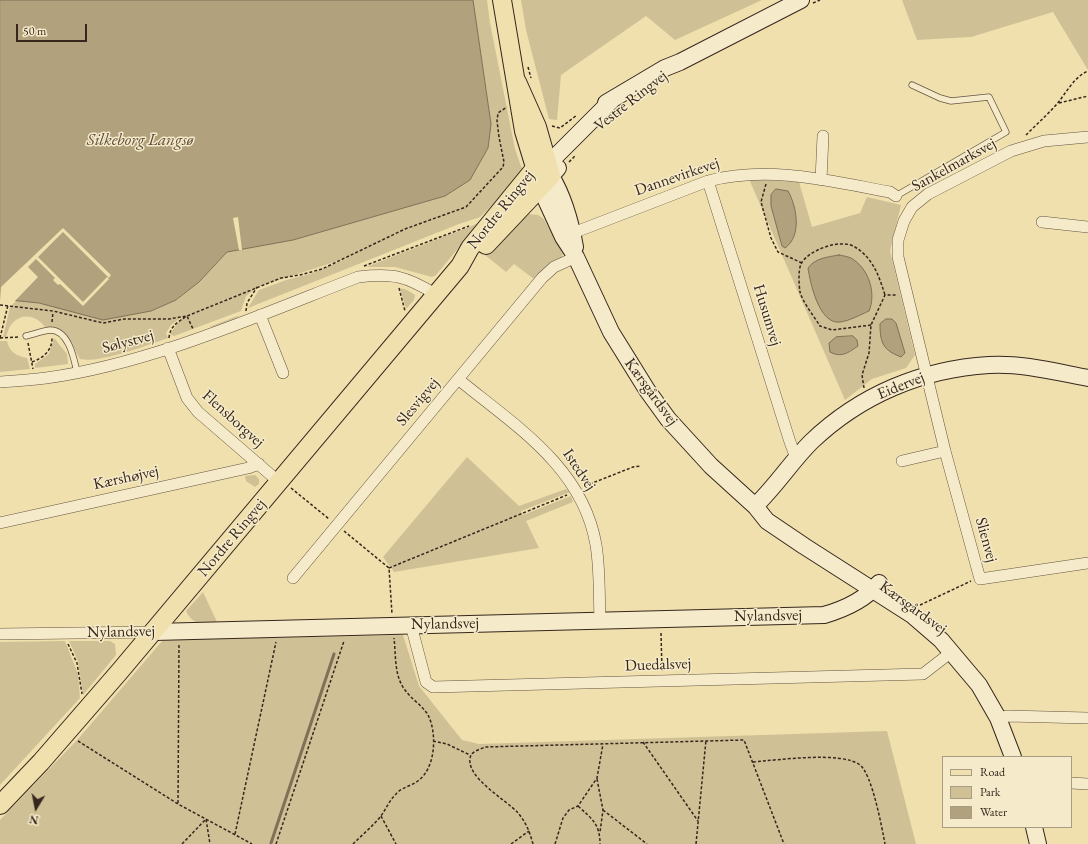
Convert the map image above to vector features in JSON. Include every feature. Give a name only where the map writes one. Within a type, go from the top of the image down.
[{"type":"main road","points":[[502,0],[517,82],[537,127],[543,172]]},
{"type":"main road","name":"Nordre Ringvej","points":[[0,805],[66,734],[154,632],[409,325],[460,266],[470,248],[489,223],[543,172]]},
{"type":"main road","name":"Nordre Ringvej","points":[[460,266],[478,254],[543,172]]},
{"type":"street","name":"Vestre Ringvej","points":[[543,172],[567,134],[614,98],[665,68],[807,2]]},
{"type":"street","name":"Vestre Ringvej","points":[[543,172],[608,115],[680,62]]},
{"type":"street","points":[[821,180],[822,136]]},
{"type":"street","name":"Sankelmarksvej","points":[[926,375],[898,257],[898,240],[904,221],[916,204],[928,194],[1011,152],[1044,140],[1088,137]]},
{"type":"street","name":"Kærsgårdsvej","points":[[543,172],[558,189],[573,233],[576,257]]},
{"type":"street","name":"Kærsgårdsvej","points":[[543,172],[563,237],[576,257],[611,332],[647,390],[691,445],[731,485],[755,506],[767,520],[785,533],[876,586],[916,606],[962,648],[989,681],[1003,717],[1014,756]]},
{"type":"street","name":"Dannevirkevej","points":[[573,233],[708,181],[729,175],[747,173],[772,174],[821,180],[890,192],[896,196]]},
{"type":"street","name":"Husumvej","points":[[708,181],[796,458]]},
{"type":"street","points":[[1042,222],[1088,227]]},
{"type":"street","name":"Slesvigvej","points":[[292,578],[542,278],[554,267],[576,257]]},
{"type":"street","name":"Sølystvej","points":[[0,382],[46,378],[77,372],[168,348],[257,311],[358,277],[378,275],[396,276],[412,280],[435,294]]},
{"type":"street","points":[[257,311],[283,373]]},
{"type":"street","name":"Flensborgvej","points":[[168,348],[187,398],[198,412],[279,482]]},
{"type":"street","name":"Eidervej","points":[[755,506],[796,458],[830,426],[866,400],[895,386],[940,371],[989,365],[1023,366],[1088,378]]},
{"type":"street","name":"Slienvej","points":[[926,375],[980,579],[1088,563]]},
{"type":"street","name":"Istedvej","points":[[458,379],[549,455],[565,473],[576,491],[588,515],[596,544],[600,620]]},
{"type":"street","points":[[902,461],[945,451]]},
{"type":"street","name":"Kærshøjvej","points":[[0,523],[248,468],[259,464]]},
{"type":"street","name":"Kærsgårdsvej","points":[[876,586],[941,640],[979,684],[1003,717],[1020,748],[1021,756]]},
{"type":"street","name":"Nylandsvej","points":[[0,634],[154,632],[824,615],[844,609],[876,586]]},
{"type":"street","name":"Duedalsvej","points":[[411,625],[426,682],[433,687],[924,674],[945,657]]},
{"type":"street","points":[[1003,717],[1088,718]]},
{"type":"street","points":[[1072,783],[1088,784]]},
{"type":"street","points":[[1034,828],[1038,844]]},
{"type":"lane","points":[[896,196],[1006,132],[989,97],[951,101],[940,98],[912,85]]},
{"type":"lane","points":[[26,336],[52,330],[64,337],[72,349],[77,372]]},
{"type":"path","points":[[807,2],[820,0]]},
{"type":"path","points":[[1026,136],[1057,104],[1065,92],[1083,73],[1088,70]]},
{"type":"path","points":[[1057,104],[1088,96]]},
{"type":"path","points":[[614,117],[629,103]]},
{"type":"path","points":[[175,337],[168,340],[170,331],[174,325],[187,316],[281,278],[322,269],[405,229],[466,207],[503,168],[504,162],[497,120],[498,113],[510,105]]},
{"type":"path","points":[[568,164],[578,154]]},
{"type":"path","points":[[772,174],[764,188],[761,202],[771,238],[778,252],[802,263]]},
{"type":"path","points":[[360,267],[480,222],[489,223]]},
{"type":"path","points":[[866,400],[862,375],[869,353],[871,325],[885,295],[879,274],[869,258],[854,246],[842,243],[832,244],[810,255],[802,263],[799,282],[800,293],[820,326],[832,330],[871,325]]},
{"type":"path","points":[[396,276],[409,325]]},
{"type":"path","points":[[246,310],[247,303],[257,287]]},
{"type":"path","points":[[885,295],[906,295]]},
{"type":"path","points":[[0,305],[53,312],[103,323],[124,319],[169,319],[187,316]]},
{"type":"path","points":[[8,305],[0,338],[26,336],[34,371],[27,371]]},
{"type":"path","points":[[239,313],[246,310],[257,311]]},
{"type":"path","points":[[32,362],[39,360],[49,349],[52,342],[53,312]]},
{"type":"path","points":[[187,316],[193,331],[200,328]]},
{"type":"path","points":[[389,568],[633,467],[642,466]]},
{"type":"path","points":[[916,606],[966,582],[980,579]]},
{"type":"path","points":[[353,844],[381,816],[389,801],[400,790],[420,780],[429,768],[433,741],[432,725],[428,714],[405,690],[398,677],[390,586]]},
{"type":"path","points":[[661,619],[662,681]]},
{"type":"path","points":[[276,844],[348,626]]},
{"type":"path","points":[[234,834],[279,628]]},
{"type":"path","points":[[178,804],[180,631]]},
{"type":"path","points":[[63,634],[77,663],[83,700]]},
{"type":"path","points":[[66,734],[178,804],[252,844]]},
{"type":"path","points":[[696,844],[706,740]]},
{"type":"path","points":[[533,844],[529,831],[518,813],[475,776],[471,766],[471,756],[474,752],[485,747],[744,740],[754,762],[784,844]]},
{"type":"path","points":[[433,741],[447,744],[471,756]]},
{"type":"path","points":[[642,742],[698,820]]},
{"type":"path","points":[[600,844],[603,810],[597,778],[603,743]]},
{"type":"path","points":[[754,762],[839,758],[860,766],[866,773],[874,797],[885,844]]},
{"type":"path","points":[[555,844],[563,818],[569,810],[578,806],[597,778]]},
{"type":"path","points":[[578,806],[594,820],[600,832]]},
{"type":"path","points":[[603,810],[647,844]]},
{"type":"path","points":[[381,816],[396,844]]},
{"type":"path","points":[[182,844],[206,819]]},
{"type":"path","points":[[206,819],[210,844]]},
{"type":"path","points":[[511,844],[529,831]]},
{"type":"green space","points":[[473,0],[487,0],[490,23],[515,149],[522,169],[519,177],[513,185],[480,217],[248,308],[259,290],[286,280],[310,274],[350,257],[248,290],[255,289],[246,296],[241,311],[174,336],[170,334],[183,316],[171,325],[166,333],[168,338],[136,349],[99,359],[80,359],[71,343],[60,330],[46,328],[34,318],[28,316],[17,319],[8,330],[6,338],[3,337],[10,307],[17,300],[51,305],[103,320],[151,311],[177,300],[199,282],[227,252],[293,240],[445,196],[470,180],[488,148],[491,124]]},
{"type":"green space","points":[[521,0],[762,0],[675,40],[646,16],[561,75],[557,120],[549,119],[526,30]]},
{"type":"green space","points":[[902,0],[1088,0],[1088,70],[1053,12],[971,37],[917,40]]},
{"type":"green space","points":[[749,179],[799,182],[812,227],[860,213],[867,197],[901,205],[890,251],[915,355],[906,368],[872,379],[845,400]]},
{"type":"green space","points":[[529,214],[538,215],[544,219],[563,254],[561,258],[534,279],[514,264],[506,272],[485,255],[492,246]]},
{"type":"green space","points":[[479,223],[436,275],[432,277],[395,267],[366,267]]},
{"type":"green space","points":[[400,288],[415,295],[414,300],[406,309]]},
{"type":"green space","points":[[240,315],[226,324],[209,327]]},
{"type":"green space","points":[[54,338],[67,354],[68,364],[35,368],[35,364],[49,354]]},
{"type":"green space","points":[[0,341],[7,341],[14,353],[27,358],[30,369],[0,372]]},
{"type":"green space","points":[[467,457],[519,506],[566,489],[570,492],[521,511],[523,515],[571,496],[573,502],[526,521],[539,548],[394,572],[383,557]]},
{"type":"green space","points":[[255,475],[259,479],[259,484],[255,487],[246,481],[245,476]]},
{"type":"green space","points":[[203,592],[217,622],[195,622],[186,611]]},
{"type":"green space","points":[[403,635],[419,686],[462,740],[479,744],[887,731],[916,844],[0,844],[0,820],[79,738],[163,640]]},
{"type":"green space","points":[[65,641],[78,674],[80,698],[0,785],[0,642]]},
{"type":"green space","points":[[69,641],[110,641],[115,644],[116,655],[83,695],[78,661]]},
{"type":"water","name":"Silkeborg Langsø","points":[[0,0],[473,0],[491,124],[488,148],[470,180],[445,196],[293,240],[227,252],[199,282],[176,300],[151,311],[103,320],[39,303],[0,299]]},
{"type":"water","points":[[776,189],[788,191],[794,205],[796,229],[790,243],[785,248],[782,246],[771,206],[771,195]]},
{"type":"water","points":[[839,255],[853,259],[860,265],[868,277],[872,291],[869,311],[840,322],[833,321],[826,317],[821,310],[813,292],[808,268],[818,260]]},
{"type":"water","points":[[886,319],[892,319],[896,323],[905,353],[901,357],[890,352],[882,341],[880,324]]},
{"type":"water","points":[[853,336],[857,340],[858,346],[851,351],[841,355],[830,352],[829,343],[836,337]]},
{"type":"pier","points":[[238,217],[242,250],[239,250],[233,218]]},
{"type":"pier","points":[[63,228],[111,275],[109,278],[63,232],[38,257],[83,302],[107,277],[109,279],[83,306],[60,284],[58,285],[53,280],[55,278],[36,259],[28,267],[38,277],[14,302],[0,301],[1,287]]},
{"type":"waterway","points":[[271,843],[334,654]]}]
